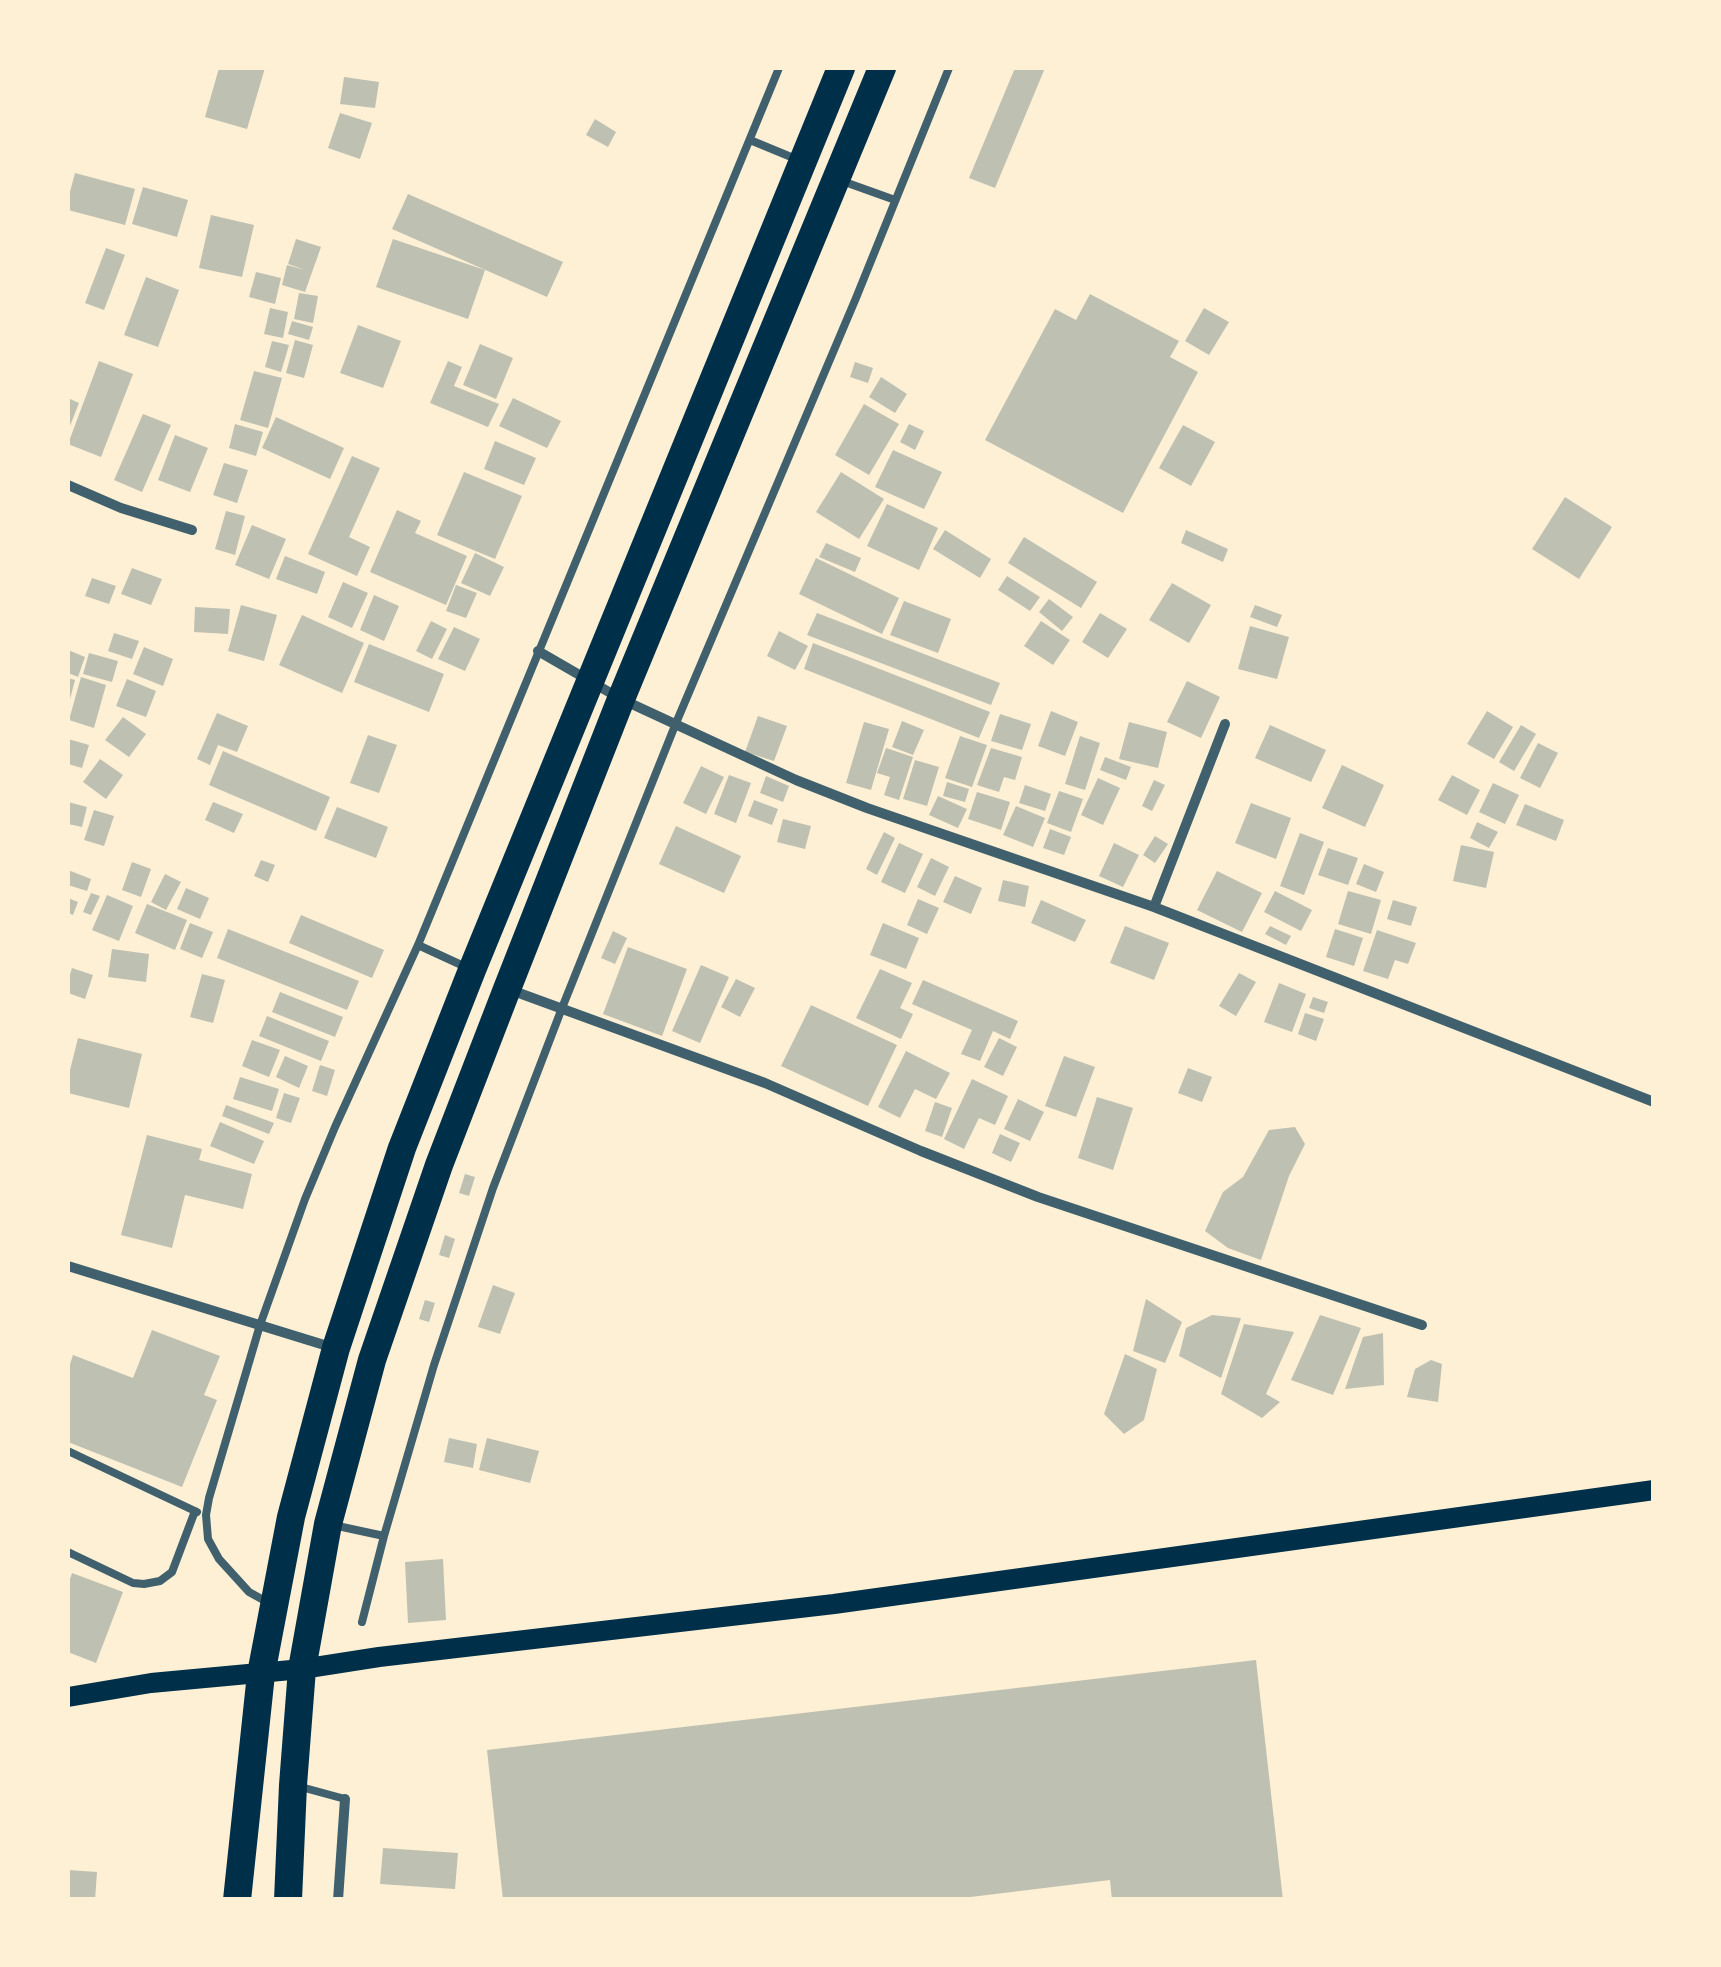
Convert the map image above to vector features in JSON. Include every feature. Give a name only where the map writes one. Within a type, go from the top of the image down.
[{"type":"highway","points":[[237,1900],[261,1674],[291,1517],[336,1348],[402,1148],[472,970],[841,68]]},
{"type":"highway","points":[[288,1900],[302,1669],[328,1524],[372,1360],[439,1164],[507,989],[882,68]]},
{"type":"main road","points":[[68,1697],[150,1683],[261,1674],[379,1656],[834,1604],[1654,1490]]},
{"type":"street","points":[[68,485],[121,508],[192,530]]},
{"type":"street","points":[[538,651],[622,700],[796,780],[1154,907],[1654,1102]]},
{"type":"street","points":[[1154,907],[1225,724]]},
{"type":"street","points":[[507,989],[764,1083],[1038,1197],[1422,1325]]},
{"type":"street","points":[[68,1266],[336,1348]]},
{"type":"street","points":[[338,1900],[345,1799]]},
{"type":"lane","points":[[274,1606],[249,1592],[219,1560],[208,1539],[206,1515],[260,1325],[305,1199],[418,944],[779,68]]},
{"type":"lane","points":[[362,1622],[434,1365],[562,1008],[676,723],[949,68]]},
{"type":"lane","points":[[750,140],[803,162]]},
{"type":"lane","points":[[838,179],[894,200]]},
{"type":"lane","points":[[418,944],[472,970]]},
{"type":"lane","points":[[68,1451],[206,1515]]},
{"type":"lane","points":[[68,1552],[133,1582],[160,1581],[172,1572],[196,1511]]},
{"type":"lane","points":[[328,1524],[384,1536]]},
{"type":"lane","points":[[293,1785],[345,1799]]},
{"type":"building","points":[[219,68],[265,68],[247,129],[205,117]]},
{"type":"building","points":[[1015,68],[1045,68],[995,188],[969,178]]},
{"type":"building","points":[[344,77],[379,82],[375,108],[340,104]]},
{"type":"building","points":[[340,113],[372,123],[360,159],[328,148]]},
{"type":"building","points":[[595,119],[616,132],[608,147],[586,135]]},
{"type":"building","points":[[75,173],[135,189],[125,225],[68,210]]},
{"type":"building","points":[[143,187],[188,200],[177,237],[132,224]]},
{"type":"building","points":[[408,194],[563,262],[547,297],[392,229]]},
{"type":"building","points":[[211,215],[254,225],[242,277],[199,268]]},
{"type":"building","points":[[296,239],[321,247],[305,292],[282,285],[287,265],[305,270],[288,264]]},
{"type":"building","points":[[393,239],[485,270],[468,319],[376,287]]},
{"type":"building","points":[[106,248],[125,255],[104,310],[85,303]]},
{"type":"building","points":[[256,272],[281,278],[275,304],[249,297]]},
{"type":"building","points":[[146,277],[179,290],[158,347],[124,335]]},
{"type":"building","points":[[299,293],[318,296],[313,323],[294,319]]},
{"type":"building","points":[[1090,294],[1179,341],[1170,357],[1198,372],[1123,513],[985,440],[1055,309],[1076,320]]},
{"type":"building","points":[[270,308],[288,312],[283,338],[264,334]]},
{"type":"building","points":[[1204,308],[1229,322],[1209,355],[1185,341]]},
{"type":"building","points":[[292,321],[313,327],[309,340],[288,334]]},
{"type":"building","points":[[358,325],[401,341],[383,388],[340,373]]},
{"type":"building","points":[[295,340],[313,345],[304,378],[286,373]]},
{"type":"building","points":[[272,341],[289,345],[281,372],[265,367]]},
{"type":"building","points":[[480,344],[513,358],[496,399],[463,385]]},
{"type":"building","points":[[99,361],[133,374],[101,457],[68,444]]},
{"type":"building","points":[[448,361],[462,367],[454,386],[499,404],[488,427],[430,403]]},
{"type":"building","points":[[855,362],[873,368],[868,383],[850,377]]},
{"type":"building","points":[[254,371],[282,378],[268,428],[240,420]]},
{"type":"building","points":[[881,377],[907,394],[895,413],[869,397]]},
{"type":"building","points":[[68,398],[79,403],[68,431]]},
{"type":"building","points":[[513,398],[561,421],[547,448],[499,426]]},
{"type":"building","points":[[864,404],[899,424],[869,475],[835,455]]},
{"type":"building","points":[[143,414],[171,425],[142,492],[114,480]]},
{"type":"building","points":[[276,417],[344,448],[330,479],[262,448]]},
{"type":"building","points":[[235,424],[263,432],[256,456],[229,448]]},
{"type":"building","points":[[909,424],[924,431],[915,450],[900,442]]},
{"type":"building","points":[[1183,425],[1215,442],[1191,486],[1159,468]]},
{"type":"building","points":[[175,435],[208,448],[190,492],[158,480]]},
{"type":"building","points":[[495,441],[536,458],[524,485],[484,469]]},
{"type":"building","points":[[893,450],[942,472],[924,509],[875,487]]},
{"type":"building","points":[[352,456],[380,468],[349,537],[370,547],[357,576],[308,554]]},
{"type":"building","points":[[224,463],[248,470],[237,503],[213,495]]},
{"type":"building","points":[[464,472],[522,496],[495,559],[437,535]]},
{"type":"building","points":[[841,472],[884,499],[859,539],[816,512]]},
{"type":"building","points":[[1565,497],[1612,527],[1579,579],[1532,549]]},
{"type":"building","points":[[887,504],[938,528],[919,570],[867,546]]},
{"type":"building","points":[[397,510],[421,521],[415,533],[467,556],[446,605],[370,572]]},
{"type":"building","points":[[226,511],[245,516],[235,555],[215,549]]},
{"type":"building","points":[[252,525],[286,539],[269,579],[235,565]]},
{"type":"building","points":[[945,530],[991,559],[980,578],[933,549]]},
{"type":"building","points":[[1186,530],[1228,549],[1223,562],[1181,543]]},
{"type":"building","points":[[1024,537],[1097,582],[1081,608],[1008,563]]},
{"type":"building","points":[[826,543],[861,558],[855,572],[819,557]]},
{"type":"building","points":[[475,553],[504,567],[490,596],[461,583]]},
{"type":"building","points":[[285,556],[325,572],[317,594],[276,579]]},
{"type":"building","points":[[816,558],[899,598],[882,634],[799,594]]},
{"type":"building","points":[[132,568],[162,579],[151,605],[121,594]]},
{"type":"building","points":[[1007,576],[1040,597],[1030,611],[998,590]]},
{"type":"building","points":[[92,578],[116,586],[109,604],[85,596]]},
{"type":"building","points":[[343,582],[368,593],[352,628],[328,617]]},
{"type":"building","points":[[1172,583],[1211,605],[1189,643],[1149,620]]},
{"type":"building","points":[[456,585],[477,593],[466,618],[446,611]]},
{"type":"building","points":[[374,595],[399,606],[384,641],[360,630]]},
{"type":"building","points":[[1049,599],[1073,617],[1062,631],[1039,612]]},
{"type":"building","points":[[904,601],[951,619],[938,653],[890,635]]},
{"type":"building","points":[[241,605],[277,615],[264,661],[228,651]]},
{"type":"building","points":[[1255,605],[1282,615],[1277,627],[1250,617]]},
{"type":"building","points":[[195,607],[230,609],[228,634],[194,632]]},
{"type":"building","points":[[817,613],[1000,683],[991,705],[807,635]]},
{"type":"building","points":[[1100,613],[1127,629],[1108,658],[1082,642]]},
{"type":"building","points":[[302,615],[364,643],[342,693],[279,665]]},
{"type":"building","points":[[431,621],[447,629],[432,659],[416,651]]},
{"type":"building","points":[[1041,621],[1070,640],[1053,665],[1024,646]]},
{"type":"building","points":[[1250,626],[1289,637],[1277,679],[1238,669]]},
{"type":"building","points":[[454,627],[480,639],[465,671],[438,659]]},
{"type":"building","points":[[779,631],[808,646],[795,670],[767,656]]},
{"type":"building","points":[[114,633],[139,641],[132,659],[108,651]]},
{"type":"building","points":[[813,643],[990,712],[979,738],[804,669]]},
{"type":"building","points":[[369,644],[444,674],[429,712],[354,682]]},
{"type":"building","points":[[144,647],[173,659],[163,686],[133,674]]},
{"type":"building","points":[[68,650],[85,657],[78,677],[68,673]]},
{"type":"building","points":[[89,653],[118,661],[112,682],[83,674]]},
{"type":"building","points":[[81,677],[106,685],[94,728],[69,720]]},
{"type":"building","points":[[68,678],[75,680],[69,703],[68,703]]},
{"type":"building","points":[[127,679],[156,691],[146,717],[116,706]]},
{"type":"building","points":[[1187,681],[1220,697],[1201,738],[1167,722]]},
{"type":"building","points":[[1051,711],[1078,722],[1065,756],[1038,746]]},
{"type":"building","points":[[1487,711],[1513,727],[1494,759],[1467,744]]},
{"type":"building","points":[[217,713],[248,726],[237,752],[218,745],[210,765],[197,759]]},
{"type":"building","points":[[1000,714],[1031,724],[1022,750],[991,741]]},
{"type":"building","points":[[758,716],[787,726],[774,761],[745,752]]},
{"type":"building","points":[[123,717],[146,734],[129,757],[105,740]]},
{"type":"building","points":[[902,721],[924,730],[913,755],[892,747]]},
{"type":"building","points":[[864,722],[889,729],[871,790],[846,783]]},
{"type":"building","points":[[1129,722],[1167,732],[1158,768],[1119,759]]},
{"type":"building","points":[[1270,725],[1326,750],[1311,782],[1255,758]]},
{"type":"building","points":[[1521,725],[1536,734],[1514,771],[1499,762]]},
{"type":"building","points":[[368,735],[397,745],[379,793],[350,783]]},
{"type":"building","points":[[960,736],[987,745],[972,787],[945,778]]},
{"type":"building","points":[[1080,736],[1100,743],[1085,790],[1065,784]]},
{"type":"building","points":[[68,739],[89,745],[82,768],[68,764]]},
{"type":"building","points":[[1538,743],[1558,753],[1540,788],[1520,778]]},
{"type":"building","points":[[886,748],[913,757],[899,800],[884,795],[890,777],[877,773]]},
{"type":"building","points":[[991,748],[1022,757],[1015,780],[1004,777],[999,792],[977,785]]},
{"type":"building","points":[[223,751],[330,797],[316,831],[209,785]]},
{"type":"building","points":[[1105,757],[1131,767],[1126,780],[1100,770]]},
{"type":"building","points":[[100,759],[123,775],[106,799],[83,782]]},
{"type":"building","points":[[915,760],[939,767],[927,806],[903,799]]},
{"type":"building","points":[[1342,765],[1384,785],[1365,827],[1322,808]]},
{"type":"building","points":[[701,766],[724,777],[706,814],[683,803]]},
{"type":"building","points":[[729,775],[751,783],[736,823],[714,814]]},
{"type":"building","points":[[1452,775],[1480,790],[1467,815],[1438,800]]},
{"type":"building","points":[[766,776],[789,786],[783,802],[760,793]]},
{"type":"building","points":[[1098,778],[1120,788],[1103,825],[1081,815]]},
{"type":"building","points":[[1154,780],[1165,785],[1152,811],[1142,806]]},
{"type":"building","points":[[947,782],[969,789],[965,802],[943,796]]},
{"type":"building","points":[[1493,783],[1519,795],[1505,824],[1479,812]]},
{"type":"building","points":[[1025,785],[1051,794],[1045,811],[1019,803]]},
{"type":"building","points":[[1059,791],[1083,799],[1071,832],[1047,823]]},
{"type":"building","points":[[977,792],[1010,802],[1001,830],[968,819]]},
{"type":"building","points":[[938,796],[967,809],[958,828],[929,815]]},
{"type":"building","points":[[754,800],[778,809],[772,825],[748,816]]},
{"type":"building","points":[[68,802],[87,807],[82,827],[68,824]]},
{"type":"building","points":[[213,802],[243,814],[234,833],[205,820]]},
{"type":"building","points":[[1251,803],[1291,818],[1276,859],[1235,843]]},
{"type":"building","points":[[1525,804],[1564,820],[1556,841],[1516,825]]},
{"type":"building","points":[[1016,806],[1045,818],[1033,847],[1003,835]]},
{"type":"building","points":[[337,807],[388,827],[376,858],[324,838]]},
{"type":"building","points":[[94,810],[114,816],[104,846],[84,840]]},
{"type":"building","points":[[783,819],[811,826],[805,849],[777,842]]},
{"type":"building","points":[[1477,822],[1498,832],[1489,848],[1470,838]]},
{"type":"building","points":[[676,826],[741,856],[724,893],[659,864]]},
{"type":"building","points":[[1050,829],[1071,837],[1064,855],[1043,848]]},
{"type":"building","points":[[884,832],[895,838],[877,875],[866,869]]},
{"type":"building","points":[[1300,833],[1324,842],[1304,895],[1280,886]]},
{"type":"building","points":[[1155,836],[1168,844],[1155,863],[1143,855]]},
{"type":"building","points":[[899,843],[923,854],[905,893],[881,882]]},
{"type":"building","points":[[1114,843],[1139,855],[1123,887],[1099,876]]},
{"type":"building","points":[[1461,845],[1494,852],[1486,888],[1453,881]]},
{"type":"building","points":[[1328,848],[1358,858],[1348,885],[1318,875]]},
{"type":"building","points":[[931,858],[949,867],[935,896],[917,887]]},
{"type":"building","points":[[261,860],[275,865],[268,882],[254,876]]},
{"type":"building","points":[[132,862],[151,869],[141,897],[122,890]]},
{"type":"building","points":[[1364,864],[1384,872],[1376,892],[1356,884]]},
{"type":"building","points":[[68,870],[91,879],[87,891],[68,885]]},
{"type":"building","points":[[1217,871],[1262,893],[1242,932],[1197,910]]},
{"type":"building","points":[[165,874],[181,882],[166,910],[151,902]]},
{"type":"building","points":[[955,876],[982,888],[971,914],[943,902]]},
{"type":"building","points":[[1003,880],[1029,886],[1025,907],[998,901]]},
{"type":"building","points":[[186,888],[209,898],[200,919],[177,909]]},
{"type":"building","points":[[1275,891],[1312,910],[1301,931],[1264,912]]},
{"type":"building","points":[[1348,891],[1381,900],[1371,934],[1338,924]]},
{"type":"building","points":[[91,893],[100,896],[91,915],[83,912]]},
{"type":"building","points":[[107,895],[133,906],[119,941],[92,930]]},
{"type":"building","points":[[68,898],[78,902],[73,915],[68,913]]},
{"type":"building","points":[[918,899],[939,908],[927,934],[907,925]]},
{"type":"building","points":[[1041,900],[1086,920],[1075,942],[1031,923]]},
{"type":"building","points":[[1393,900],[1417,907],[1411,926],[1387,919]]},
{"type":"building","points":[[147,904],[187,920],[175,950],[135,933]]},
{"type":"building","points":[[301,915],[384,950],[372,978],[289,943]]},
{"type":"building","points":[[190,923],[213,932],[202,958],[180,949]]},
{"type":"building","points":[[883,923],[919,938],[906,969],[870,955]]},
{"type":"building","points":[[1125,926],[1169,943],[1154,980],[1110,963]]},
{"type":"building","points":[[1270,926],[1291,936],[1286,945],[1265,934]]},
{"type":"building","points":[[228,929],[359,981],[347,1010],[217,958]]},
{"type":"building","points":[[1335,929],[1363,938],[1354,966],[1326,957]]},
{"type":"building","points":[[1377,930],[1416,943],[1408,964],[1395,960],[1388,979],[1363,971]]},
{"type":"building","points":[[613,931],[627,938],[615,964],[601,958]]},
{"type":"building","points":[[628,947],[687,969],[662,1036],[603,1014]]},
{"type":"building","points":[[112,949],[149,954],[146,982],[108,977]]},
{"type":"building","points":[[701,965],[729,977],[700,1043],[672,1031]]},
{"type":"building","points":[[72,968],[93,975],[85,999],[68,993]]},
{"type":"building","points":[[880,969],[912,983],[900,1008],[913,1014],[901,1039],[856,1018]]},
{"type":"building","points":[[1239,973],[1256,982],[1236,1016],[1219,1006]]},
{"type":"building","points":[[202,974],[225,980],[213,1023],[190,1017]]},
{"type":"building","points":[[736,979],[755,988],[740,1017],[721,1007]]},
{"type":"building","points":[[923,980],[1018,1021],[1010,1039],[993,1031],[980,1061],[961,1054],[972,1030],[912,1004]]},
{"type":"building","points":[[1279,983],[1306,994],[1292,1032],[1264,1022]]},
{"type":"building","points":[[280,992],[343,1017],[335,1037],[272,1012]]},
{"type":"building","points":[[1313,997],[1328,1002],[1324,1013],[1309,1008]]},
{"type":"building","points":[[811,1005],[897,1045],[868,1106],[781,1066]]},
{"type":"building","points":[[1305,1013],[1324,1019],[1316,1041],[1298,1034]]},
{"type":"building","points":[[267,1016],[329,1041],[321,1061],[259,1036]]},
{"type":"building","points":[[78,1038],[142,1054],[129,1108],[68,1093]]},
{"type":"building","points":[[999,1038],[1017,1047],[1003,1076],[984,1067]]},
{"type":"building","points":[[252,1040],[280,1050],[269,1077],[242,1066]]},
{"type":"building","points":[[906,1051],[950,1073],[936,1099],[915,1089],[900,1118],[878,1107]]},
{"type":"building","points":[[285,1056],[308,1066],[299,1088],[276,1077]]},
{"type":"building","points":[[1064,1056],[1095,1067],[1076,1117],[1045,1106]]},
{"type":"building","points":[[320,1065],[335,1070],[327,1096],[312,1091]]},
{"type":"building","points":[[1188,1068],[1212,1077],[1202,1102],[1178,1093]]},
{"type":"building","points":[[240,1077],[279,1089],[272,1111],[233,1099]]},
{"type":"building","points":[[972,1079],[1008,1096],[995,1125],[979,1118],[964,1149],[944,1139]]},
{"type":"building","points":[[284,1093],[300,1098],[291,1123],[276,1118]]},
{"type":"building","points":[[1097,1097],[1133,1108],[1113,1170],[1078,1158]]},
{"type":"building","points":[[1018,1099],[1044,1112],[1030,1141],[1004,1129]]},
{"type":"building","points":[[935,1102],[952,1108],[942,1137],[925,1131]]},
{"type":"building","points":[[226,1105],[274,1123],[269,1134],[222,1116]]},
{"type":"building","points":[[220,1122],[264,1141],[254,1164],[210,1146]]},
{"type":"building","points":[[1295,1127],[1305,1144],[1289,1176],[1261,1260],[1228,1248],[1205,1231],[1223,1192],[1243,1177],[1269,1130]]},
{"type":"building","points":[[1000,1134],[1020,1143],[1011,1162],[992,1153]]},
{"type":"building","points":[[147,1135],[202,1149],[199,1160],[252,1174],[243,1209],[185,1195],[172,1248],[121,1235]]},
{"type":"building","points":[[465,1174],[475,1177],[469,1196],[459,1193]]},
{"type":"building","points":[[445,1235],[455,1239],[449,1258],[439,1255]]},
{"type":"building","points":[[493,1285],[515,1293],[500,1334],[478,1327]]},
{"type":"building","points":[[1146,1299],[1182,1322],[1165,1363],[1133,1351]]},
{"type":"building","points":[[425,1300],[435,1303],[429,1322],[419,1319]]},
{"type":"building","points":[[1212,1315],[1241,1318],[1221,1378],[1179,1356],[1186,1328]]},
{"type":"building","points":[[1320,1315],[1361,1328],[1333,1395],[1291,1380]]},
{"type":"building","points":[[1244,1324],[1294,1332],[1266,1394],[1280,1402],[1262,1418],[1221,1394]]},
{"type":"building","points":[[152,1330],[220,1356],[204,1395],[217,1400],[182,1487],[68,1442],[68,1370],[73,1355],[133,1378]]},
{"type":"building","points":[[1383,1333],[1384,1385],[1345,1389],[1363,1337]]},
{"type":"building","points":[[1125,1354],[1157,1369],[1144,1420],[1124,1434],[1104,1414]]},
{"type":"building","points":[[1431,1360],[1442,1364],[1438,1402],[1407,1397],[1415,1369]]},
{"type":"building","points":[[449,1438],[477,1444],[473,1468],[444,1462]]},
{"type":"building","points":[[487,1438],[539,1451],[530,1483],[479,1470]]},
{"type":"building","points":[[443,1559],[446,1620],[408,1623],[405,1562]]},
{"type":"building","points":[[72,1573],[123,1592],[96,1663],[68,1652],[68,1585]]},
{"type":"building","points":[[1256,1660],[1283,1900],[1112,1900],[1110,1880],[946,1900],[503,1900],[487,1750]]},
{"type":"building","points":[[383,1848],[458,1853],[455,1889],[380,1884]]},
{"type":"building","points":[[68,1870],[97,1872],[95,1900],[68,1900]]}]
